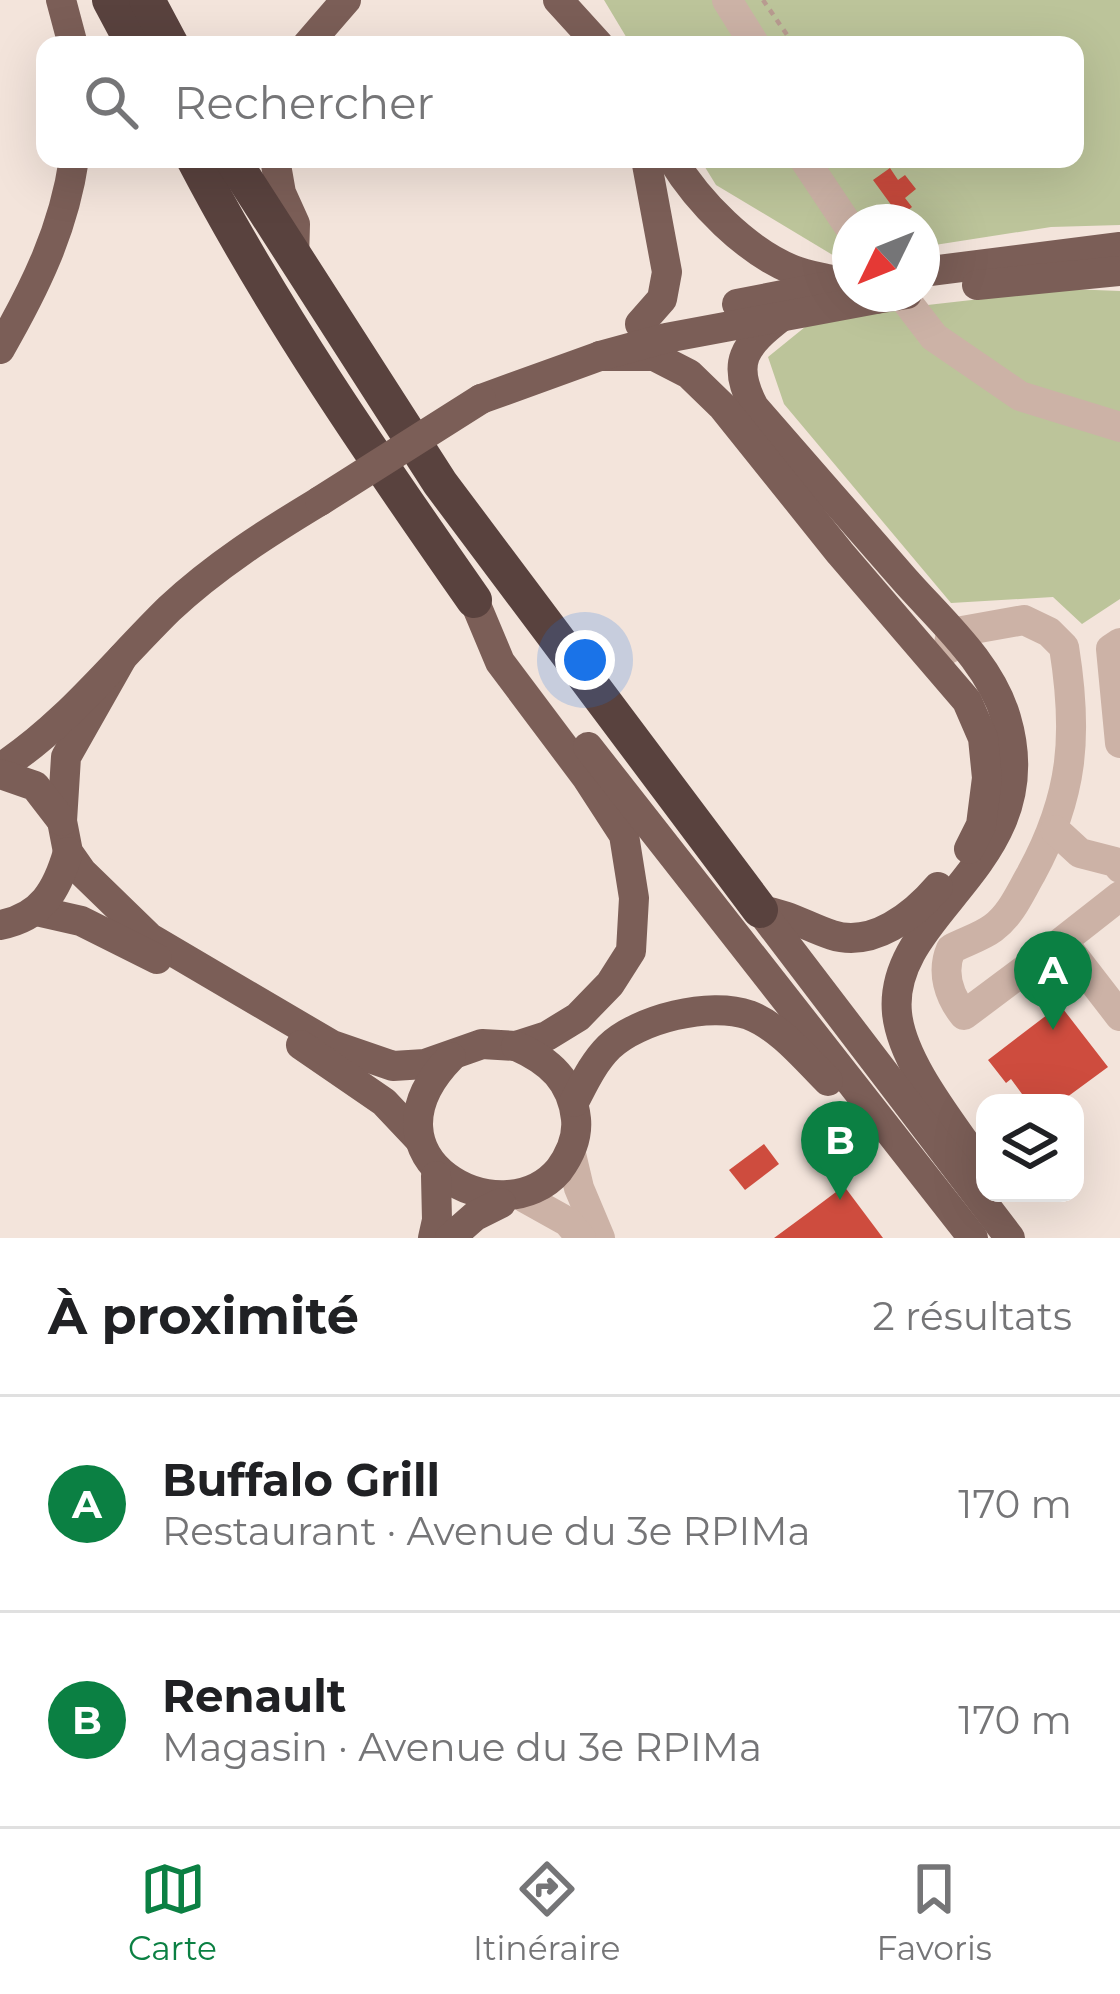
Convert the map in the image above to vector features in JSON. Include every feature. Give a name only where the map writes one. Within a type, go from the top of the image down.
[{"type":"highway","points":[[110,0],[129,36]]},
{"type":"highway","points":[[147,0],[166,36]]},
{"type":"highway","points":[[199,168],[228,225],[352,424],[474,600]]},
{"type":"highway","points":[[238,168],[440,483],[760,910]]},
{"type":"main road","points":[[62,0],[71,36]]},
{"type":"main road","points":[[315,36],[346,0]]},
{"type":"main road","points":[[558,0],[591,36]]},
{"type":"main road","points":[[0,349],[39,280],[68,203],[73,168]]},
{"type":"main road","points":[[277,168],[281,193],[295,224],[294,259]]},
{"type":"main road","points":[[640,324],[662,299],[668,272],[648,168]]},
{"type":"main road","points":[[678,168],[755,248],[794,270],[832,279]]},
{"type":"main road","points":[[940,279],[1120,247]]},
{"type":"main road","points":[[940,281],[1120,271]]},
{"type":"main road","points":[[450,1238],[475,1216],[552,1181],[571,1154],[577,1128],[574,1102],[562,1077],[542,1057],[516,1046],[482,1044],[451,1057],[393,1066],[332,1045],[150,938],[98,891],[34,786],[0,771],[33,746],[171,608],[246,546],[481,399],[575,347],[640,324],[832,296]]},
{"type":"main road","points":[[481,399],[600,356],[832,302]]},
{"type":"main road","points":[[760,910],[792,915],[836,937],[874,933],[915,914],[967,853],[981,825],[987,778],[983,738],[956,658],[754,407],[742,384],[742,360],[752,340],[782,317]]},
{"type":"main road","points":[[600,356],[654,356],[689,374],[723,407],[840,554],[992,685],[1006,718],[1013,754],[1013,786],[1003,820],[985,856],[904,963],[897,989],[897,1018],[918,1070],[976,1158]]},
{"type":"main road","points":[[474,600],[500,662],[624,835],[634,898],[632,951],[610,984],[578,1017],[547,1036],[516,1046]]},
{"type":"main road","points":[[474,600],[971,1238]]},
{"type":"main road","points":[[0,925],[37,911],[58,886],[65,836],[66,757],[122,658]]},
{"type":"main road","points":[[760,910],[1010,1238]]},
{"type":"main road","points":[[37,911],[81,921],[236,1004],[384,1102],[418,1138]]},
{"type":"main road","points":[[574,1102],[611,1044],[654,1022],[706,1008],[749,1016],[787,1040],[971,1238]]},
{"type":"main road","points":[[451,1057],[430,1079],[418,1107],[418,1138],[424,1158],[436,1176],[466,1197],[513,1201]]},
{"type":"main road","points":[[433,1238],[436,1176]]},
{"type":"main road","points":[[1005,1202],[1028,1238]]},
{"type":"street","points":[[727,0],[749,36]]},
{"type":"street","points":[[810,168],[834,204]]},
{"type":"street","points":[[903,312],[1020,396],[1120,427]]},
{"type":"street","points":[[956,658],[1024,620],[1049,632],[1064,647],[1074,707],[1063,802],[1055,830],[1011,910],[993,928],[951,949],[945,963],[952,1000],[964,1015],[1120,896]]},
{"type":"street","points":[[1120,643],[1111,649],[1120,743]]},
{"type":"street","points":[[1074,707],[1116,707]]},
{"type":"street","points":[[1055,830],[1080,853],[1115,862],[1120,868]]},
{"type":"street","points":[[1055,947],[1069,950],[1120,1016]]},
{"type":"street","points":[[571,1154],[600,1238]]},
{"type":"street","points":[[513,1201],[568,1222],[580,1238]]},
{"type":"path","points":[[763,0],[788,36]]},
{"type":"green space","points":[[604,0],[1120,0],[1120,225],[1051,227],[940,244],[940,204],[832,204],[832,255],[716,185],[706,168],[1084,168],[1084,36],[626,36]]},
{"type":"green space","points":[[1069,289],[1120,291],[1120,599],[1082,624],[1053,597],[951,603],[784,404],[768,357],[805,327],[866,312],[940,312],[940,304]]},
{"type":"building","points":[[890,168],[898,180],[905,175],[916,189],[905,198],[910,204],[891,204],[873,180]]},
{"type":"building","points":[[1060,1005],[1108,1067],[1071,1094],[1022,1094],[988,1060]]},
{"type":"building","points":[[764,1144],[779,1164],[745,1190],[729,1170]]},
{"type":"building","points":[[844,1186],[883,1238],[774,1238],[808,1213]]},
{"type":"place","name":"Buffalo Grill","points":[[1053,1030]]},
{"type":"place","name":"Renault","points":[[840,1200]]}]
